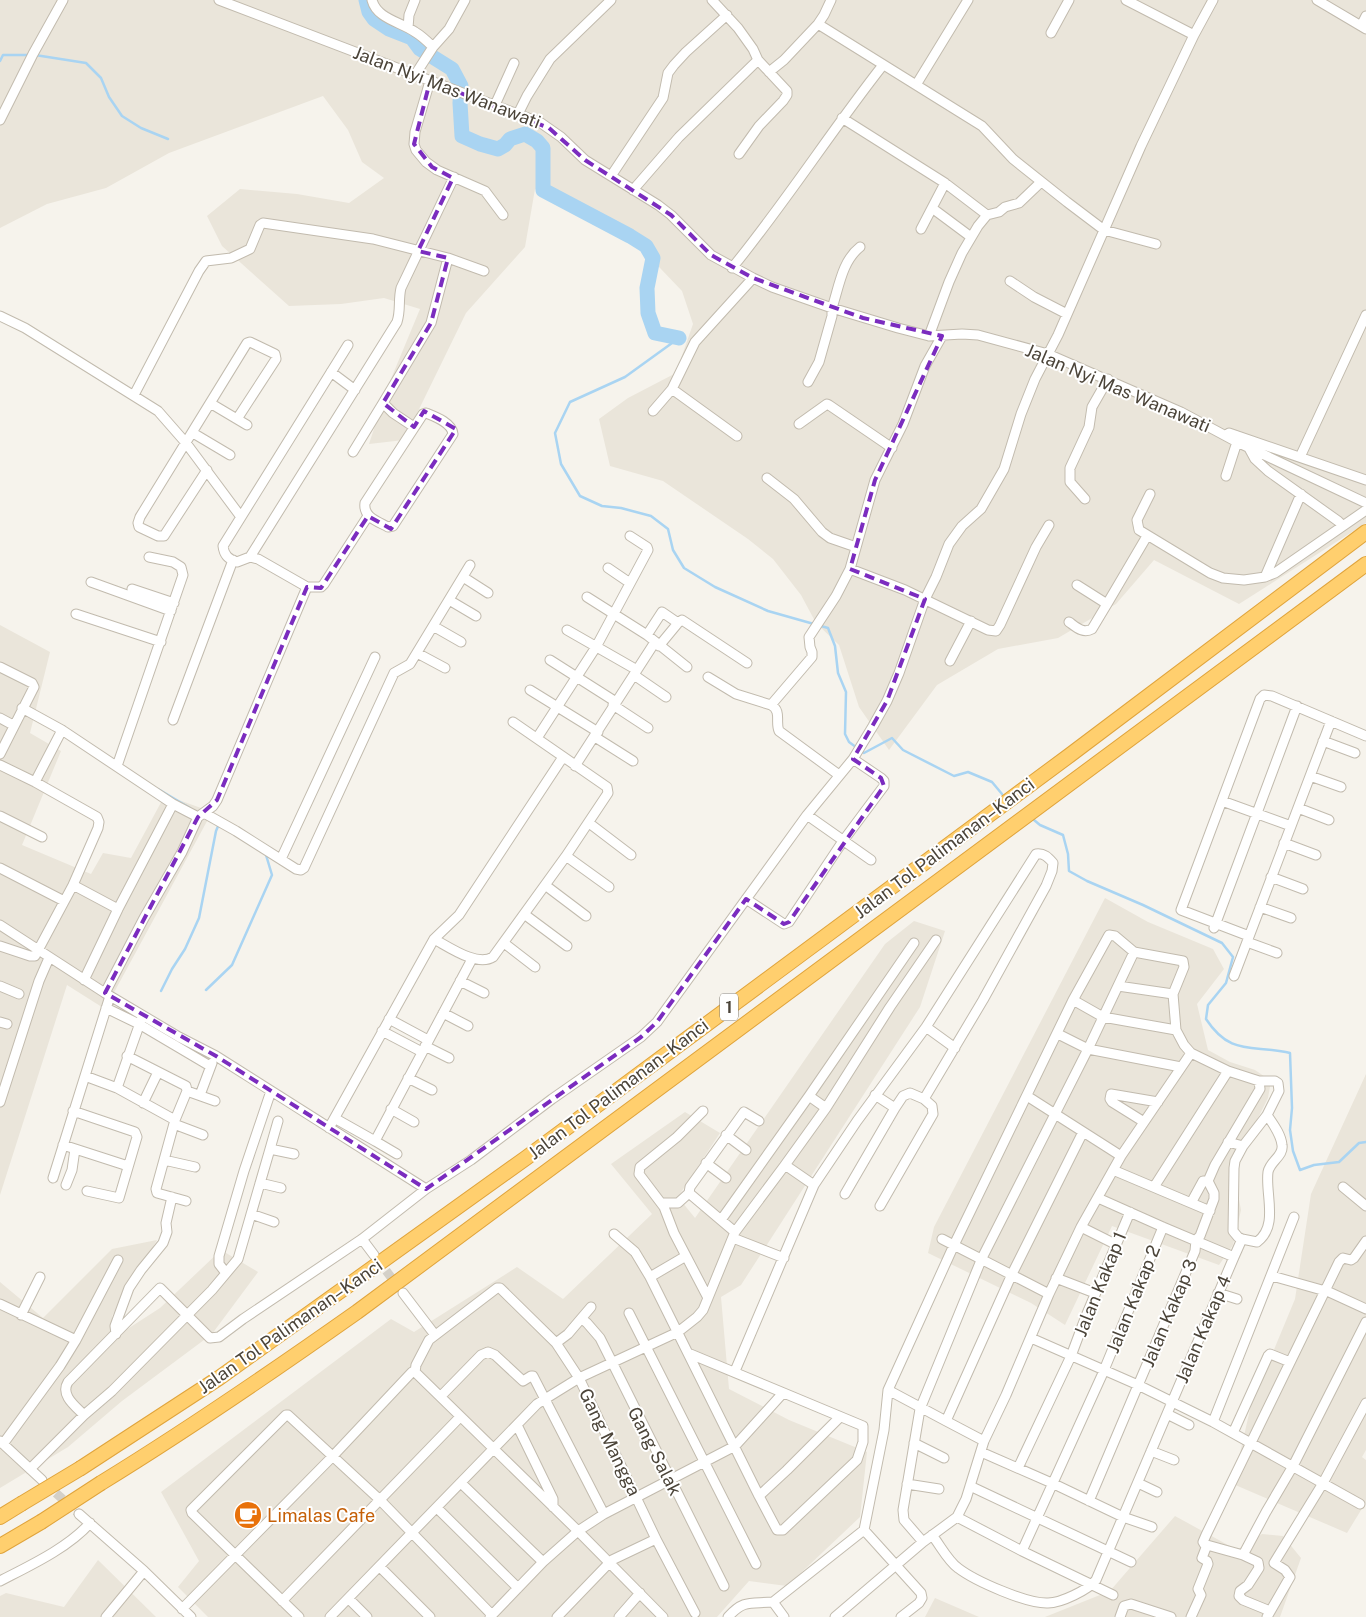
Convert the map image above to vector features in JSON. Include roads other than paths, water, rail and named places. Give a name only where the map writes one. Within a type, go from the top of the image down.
[{"type":"highway","name":"Jalan Tol Palimanan–Kanci","points":[[0,1517],[81,1468],[219,1378],[526,1158],[1070,755],[1366,532]]},
{"type":"highway","name":"Jalan Tol Palimanan–Kanci","points":[[0,1546],[182,1433],[357,1312],[1366,564]]},
{"type":"street","points":[[0,120],[32,55],[63,0]]},
{"type":"street","name":"Jalan Nyi Mas Wanawati","points":[[219,0],[495,105],[549,128],[585,160],[671,215],[711,255],[732,268],[772,287],[832,308],[929,336],[978,334],[1048,354],[1181,412],[1216,429],[1237,442],[1362,501]]},
{"type":"street","points":[[372,0],[374,7],[383,15],[422,36],[433,49]]},
{"type":"street","points":[[408,28],[409,15],[415,0]]},
{"type":"street","points":[[415,75],[425,59],[449,30],[465,0]]},
{"type":"street","points":[[518,114],[550,59],[611,0]]},
{"type":"street","points":[[712,0],[727,15],[753,49],[758,60],[785,88],[787,95],[759,126],[739,154]]},
{"type":"street","points":[[769,72],[784,60],[818,24],[831,0]]},
{"type":"street","points":[[916,85],[968,0]]},
{"type":"street","points":[[1051,33],[1069,0]]},
{"type":"street","points":[[1126,0],[1194,36]]},
{"type":"street","points":[[66,1394],[65,1387],[68,1382],[160,1288],[210,1338],[219,1338],[243,1319],[362,1239],[426,1189],[471,1160],[552,1099],[641,1037],[657,1022],[807,815],[854,757],[887,701],[925,599],[949,544],[962,526],[981,509],[1004,469],[1021,414],[1054,344],[1141,146],[1213,0]]},
{"type":"street","points":[[1317,0],[1364,27],[1366,16]]},
{"type":"street","points":[[611,176],[663,98],[668,73],[686,52],[727,15]]},
{"type":"street","points":[[818,24],[982,126],[1013,158],[1041,182],[1104,230],[1156,244]]},
{"type":"street","points":[[633,190],[678,137],[758,60]]},
{"type":"street","points":[[495,105],[514,63]]},
{"type":"street","points":[[732,268],[883,65]]},
{"type":"street","points":[[430,81],[418,118],[414,144],[416,150],[426,162],[441,172],[485,190],[503,214]]},
{"type":"street","points":[[842,118],[945,183],[987,215]]},
{"type":"street","points":[[250,557],[397,322],[401,313],[399,296],[401,288],[454,177]]},
{"type":"street","points":[[929,336],[949,282],[971,237],[987,215],[1020,203],[1041,182]]},
{"type":"street","points":[[921,230],[945,183]]},
{"type":"street","points":[[932,208],[971,237]]},
{"type":"street","points":[[134,395],[206,261],[230,258],[250,249],[260,225],[263,223],[355,235],[448,258],[484,271]]},
{"type":"street","points":[[808,382],[819,362],[832,316],[832,308],[847,262],[860,247]]},
{"type":"street","points":[[353,452],[431,323],[448,258]]},
{"type":"street","points":[[653,411],[672,389],[695,342],[753,278]]},
{"type":"street","points":[[1010,281],[1034,297],[1067,314]]},
{"type":"street","points":[[0,316],[33,333],[158,411],[186,443],[241,517]]},
{"type":"street","points":[[1300,457],[1366,316]]},
{"type":"street","points":[[771,705],[812,657],[809,637],[819,624],[850,569],[875,480],[903,424],[925,366],[942,336]]},
{"type":"street","points":[[207,470],[164,536],[158,536],[139,527],[140,517],[247,343],[251,342],[275,354],[276,359],[237,419]]},
{"type":"street","points":[[348,345],[223,546],[224,553],[228,558],[237,562],[250,557],[258,559],[307,587],[321,587],[368,516]]},
{"type":"street","points":[[331,372],[355,390]]},
{"type":"street","points":[[1085,499],[1070,482],[1070,468],[1089,427],[1092,407],[1108,380]]},
{"type":"street","points":[[672,389],[737,436]]},
{"type":"street","points":[[210,403],[247,425]]},
{"type":"street","points":[[383,403],[393,413],[414,427]]},
{"type":"street","points":[[799,424],[827,404],[892,448]]},
{"type":"street","points":[[426,413],[448,425],[453,430],[453,434],[393,526],[388,527],[368,516],[365,507],[368,496],[422,414],[426,413]]},
{"type":"street","points":[[1216,429],[1366,480]]},
{"type":"street","points":[[193,433],[230,455]]},
{"type":"street","points":[[1226,476],[1237,442]]},
{"type":"street","points":[[1247,446],[1268,471],[1342,525]]},
{"type":"street","points":[[767,478],[794,499],[822,532],[830,538],[856,547]]},
{"type":"street","points":[[1150,494],[1137,524],[1139,530],[1210,573],[1223,578],[1244,580],[1265,577],[1275,573],[1366,510]]},
{"type":"street","points":[[1265,577],[1301,494]]},
{"type":"street","points":[[850,569],[925,599],[988,630],[996,631],[1036,547],[1049,525]]},
{"type":"street","points":[[537,738],[596,647],[648,550],[647,547],[630,536]]},
{"type":"street","points":[[1068,622],[1082,631],[1088,632],[1092,629],[1147,536]]},
{"type":"street","points":[[117,766],[161,642],[182,575],[181,566],[149,556]]},
{"type":"street","points":[[173,720],[233,560]]},
{"type":"street","points":[[22,708],[62,730],[173,804],[236,831],[296,869],[301,870],[304,868],[393,675],[399,669],[410,664],[470,565]]},
{"type":"street","points":[[608,568],[630,583]]},
{"type":"street","points":[[463,577],[488,593]]},
{"type":"street","points":[[91,582],[172,607]]},
{"type":"street","points":[[1077,585],[1107,604]]},
{"type":"street","points":[[53,1178],[106,1008],[107,995],[144,918],[201,815],[217,800],[307,587]]},
{"type":"street","points":[[132,589],[172,607]]},
{"type":"street","points":[[587,597],[647,635],[687,667]]},
{"type":"street","points":[[449,600],[476,616]]},
{"type":"street","points":[[647,635],[662,612],[678,623]]},
{"type":"street","points":[[76,614],[161,642]]},
{"type":"street","points":[[575,766],[635,673],[657,644],[682,620],[685,620],[747,663]]},
{"type":"street","points":[[950,661],[971,621]]},
{"type":"street","points":[[433,626],[461,642]]},
{"type":"street","points":[[567,630],[635,673],[666,697]]},
{"type":"street","points":[[417,653],[445,668]]},
{"type":"street","points":[[281,859],[375,657]]},
{"type":"street","points":[[550,660],[577,676],[648,728]]},
{"type":"street","points":[[0,667],[32,683],[33,689],[0,754]]},
{"type":"street","points":[[708,677],[736,694],[775,707],[779,718],[777,727],[779,731],[839,775]]},
{"type":"street","points":[[530,690],[558,706],[633,761]]},
{"type":"street","points":[[1277,953],[1181,910],[1260,699],[1268,695],[1366,736]]},
{"type":"street","points":[[1215,926],[1297,706]]},
{"type":"street","points":[[0,718],[14,725]]},
{"type":"street","points":[[1234,976],[1331,721]]},
{"type":"street","points":[[434,939],[472,959],[489,960],[504,943],[606,797],[608,790],[606,787],[513,722]]},
{"type":"street","points":[[35,782],[62,730]]},
{"type":"street","points":[[1323,741],[1355,753]]},
{"type":"street","points":[[329,1128],[336,1119],[382,1031],[434,939],[459,915],[563,757]]},
{"type":"street","points":[[746,899],[784,924],[787,924],[843,841],[884,786],[884,781],[881,778],[854,757]]},
{"type":"street","points":[[0,765],[92,813],[100,822],[73,885],[35,956],[0,946]]},
{"type":"street","points":[[1310,776],[1341,787]]},
{"type":"street","points":[[1222,801],[1291,826]]},
{"type":"street","points":[[84,980],[118,909],[173,804]]},
{"type":"street","points":[[1298,808],[1329,820]]},
{"type":"street","points":[[807,815],[871,860]]},
{"type":"street","points":[[0,816],[42,837]]},
{"type":"street","points":[[589,823],[631,855]]},
{"type":"street","points":[[1284,843],[1316,855]]},
{"type":"street","points":[[735,1371],[814,1185],[926,1027],[1036,854],[1041,854],[1052,863],[1052,871],[1046,886],[955,1048],[924,1099]]},
{"type":"street","points":[[566,856],[608,887]]},
{"type":"street","points":[[0,868],[64,901]]},
{"type":"street","points":[[1271,877],[1303,889]]},
{"type":"street","points":[[73,885],[118,909]]},
{"type":"street","points":[[545,885],[586,916]]},
{"type":"street","points":[[1260,907],[1292,918]]},
{"type":"street","points":[[524,914],[567,946]]},
{"type":"street","points":[[0,925],[107,995],[216,1056],[426,1189]]},
{"type":"street","points":[[728,1617],[737,1606],[773,1602],[864,1530],[884,1430],[888,1390],[954,1245],[1073,1000],[1109,935],[1115,936],[1134,952],[1183,961],[1184,966],[1173,994],[1176,1030],[1181,1041],[1191,1053],[1228,1071],[1259,1081],[1275,1081],[1280,1087],[1266,1115],[1235,1160],[1233,1231],[1242,1239],[1257,1242],[1262,1239],[1268,1226],[1268,1171],[1271,1163],[1281,1153],[1283,1148],[1280,1137],[1266,1115]]},
{"type":"street","points":[[330,1617],[537,1404],[579,1378],[678,1332],[703,1310],[734,1235],[826,1108],[936,940]]},
{"type":"street","points":[[504,943],[535,967]]},
{"type":"street","points":[[721,1220],[914,943]]},
{"type":"street","points":[[922,1542],[904,1520],[903,1510],[920,1408],[982,1258],[1104,1017],[1134,952]]},
{"type":"street","points":[[0,1102],[49,958]]},
{"type":"street","points":[[375,1141],[472,959]]},
{"type":"street","points":[[893,972],[907,982]]},
{"type":"street","points":[[460,981],[484,993]]},
{"type":"street","points":[[0,986],[19,994]]},
{"type":"street","points":[[1118,986],[1173,994]]},
{"type":"street","points":[[1073,1000],[1104,1017],[1176,1030]]},
{"type":"street","points":[[106,1008],[139,1024],[210,1066]]},
{"type":"street","points":[[443,1013],[468,1026]]},
{"type":"street","points":[[117,1088],[143,1015]]},
{"type":"street","points":[[389,1019],[425,1046]]},
{"type":"street","points":[[926,1027],[955,1048]]},
{"type":"street","points":[[382,1031],[425,1046],[449,1058]]},
{"type":"street","points":[[1058,1034],[1088,1049],[1181,1067]]},
{"type":"street","points":[[835,1617],[922,1542],[957,1517],[964,1505],[984,1441],[1056,1278],[1081,1227],[1121,1156],[1191,1053]]},
{"type":"street","points":[[127,1056],[186,1086],[187,1091],[175,1122],[156,1189],[157,1193],[186,1201]]},
{"type":"street","points":[[200,1096],[210,1066],[216,1056]]},
{"type":"street","points":[[1154,1187],[1228,1071]]},
{"type":"street","points":[[144,1103],[158,1072]]},
{"type":"street","points":[[85,1076],[117,1088],[175,1122],[203,1135]]},
{"type":"street","points":[[408,1078],[432,1090]]},
{"type":"street","points":[[1191,1203],[1204,1181],[1208,1181],[1228,1142],[1260,1089],[1259,1081]]},
{"type":"street","points":[[226,1273],[218,1260],[244,1171],[271,1090]]},
{"type":"street","points":[[187,1091],[216,1101]]},
{"type":"street","points":[[845,1194],[894,1108],[906,1094],[910,1093],[924,1099],[932,1106],[933,1114],[880,1206]]},
{"type":"street","points":[[1144,1122],[1112,1102],[1110,1099],[1111,1094],[1158,1102]]},
{"type":"street","points":[[809,1096],[826,1108]]},
{"type":"street","points":[[876,1096],[894,1108]]},
{"type":"street","points":[[1027,1096],[1121,1156]]},
{"type":"street","points":[[391,1109],[414,1122]]},
{"type":"street","points":[[73,1111],[135,1132],[137,1137],[120,1198],[87,1190]]},
{"type":"street","points":[[703,1111],[677,1137],[640,1167],[640,1174],[662,1203],[674,1233],[708,1298]]},
{"type":"street","points":[[662,1203],[678,1203],[689,1194],[690,1187],[744,1112],[759,1121]]},
{"type":"street","points":[[336,1119],[398,1154]]},
{"type":"street","points":[[30,1469],[84,1415],[112,1391],[188,1314],[238,1259],[278,1121]]},
{"type":"street","points":[[946,1421],[1012,1274],[1083,1132]]},
{"type":"street","points":[[726,1135],[746,1150]]},
{"type":"street","points":[[1228,1142],[1243,1146]]},
{"type":"street","points":[[63,1145],[128,1166]]},
{"type":"street","points":[[66,1185],[72,1170],[75,1149]]},
{"type":"street","points":[[270,1149],[294,1154]]},
{"type":"street","points":[[164,1160],[195,1167]]},
{"type":"street","points":[[706,1164],[726,1178]]},
{"type":"street","points":[[785,1165],[814,1185]]},
{"type":"street","points":[[1113,1170],[1210,1211]]},
{"type":"street","points":[[244,1171],[280,1188]]},
{"type":"street","name":"Jalan Kakap 3","points":[[1090,1501],[1195,1251],[1196,1240],[1200,1236],[1210,1211],[1215,1196],[1208,1181]]},
{"type":"street","points":[[1343,1187],[1366,1206]]},
{"type":"street","points":[[689,1194],[721,1220],[734,1235],[784,1258]]},
{"type":"street","points":[[116,1334],[115,1326],[129,1288],[163,1243],[167,1232],[166,1223],[172,1197]]},
{"type":"street","points":[[1098,1198],[1163,1228],[1234,1257]]},
{"type":"street","name":"Jalan Kakap 1","points":[[1018,1468],[1071,1356],[1115,1244],[1130,1212]]},
{"type":"street","points":[[251,1214],[274,1222]]},
{"type":"street","points":[[1212,1422],[1294,1217]]},
{"type":"street","points":[[1081,1227],[1115,1244]]},
{"type":"street","name":"Jalan Kakap 2","points":[[1022,1551],[1054,1484],[1163,1228]]},
{"type":"street","points":[[614,1234],[635,1252],[650,1277],[759,1496],[777,1530],[783,1530],[854,1464],[860,1456],[863,1426],[688,1353]]},
{"type":"street","points":[[362,1239],[374,1255]]},
{"type":"street","points":[[942,1239],[1049,1294]]},
{"type":"street","name":"Jalan Kakap 4","points":[[1092,1585],[1096,1580],[1242,1239]]},
{"type":"street","points":[[1191,1617],[1201,1595],[1199,1587],[1208,1564],[1202,1558],[1206,1547],[1203,1542],[1206,1535],[1340,1260],[1343,1258],[1354,1258],[1366,1241]]},
{"type":"street","points":[[650,1277],[686,1256]]},
{"type":"street","points":[[42,1480],[2,1442],[37,1399],[76,1340],[118,1260]]},
{"type":"street","points":[[1272,1276],[1325,1290],[1366,1309]]},
{"type":"street","points":[[22,1315],[40,1277]]},
{"type":"street","points":[[1056,1278],[1095,1293]]},
{"type":"street","name":"Gang Mangga","points":[[435,1335],[497,1288],[500,1288],[556,1342],[579,1378],[656,1539],[695,1613]]},
{"type":"street","points":[[404,1293],[435,1335],[426,1346],[415,1368],[415,1372]]},
{"type":"street","points":[[1218,1293],[1237,1299]]},
{"type":"street","points":[[0,1304],[76,1340]]},
{"type":"street","points":[[556,1342],[568,1334],[591,1307]]},
{"type":"street","points":[[629,1313],[756,1564]]},
{"type":"street","name":"Gang Salak","points":[[582,1319],[596,1333],[724,1586]]},
{"type":"street","points":[[1243,1555],[1293,1466],[1366,1322]]},
{"type":"street","points":[[1031,1338],[1138,1385],[1212,1422],[1360,1504]]},
{"type":"street","points":[[441,1396],[481,1355],[488,1352],[495,1355],[523,1381],[533,1376],[604,1514]]},
{"type":"street","points":[[1233,1434],[1268,1356],[1270,1354],[1290,1362]]},
{"type":"street","points":[[415,1372],[578,1530],[662,1617]]},
{"type":"street","points":[[182,1609],[236,1556],[410,1374],[415,1372]]},
{"type":"street","points":[[51,1378],[84,1415]]},
{"type":"street","points":[[888,1390],[984,1441]]},
{"type":"street","points":[[299,1617],[192,1513],[193,1508],[286,1415],[379,1500],[491,1616],[543,1562],[578,1530],[604,1514],[735,1446],[783,1392]]},
{"type":"street","points":[[1274,1564],[1323,1483],[1366,1403]]},
{"type":"street","points":[[1167,1414],[1189,1425]]},
{"type":"street","points":[[759,1496],[788,1470],[840,1416]]},
{"type":"street","points":[[282,1601],[460,1417]]},
{"type":"street","points":[[517,1425],[553,1499],[553,1507]]},
{"type":"street","points":[[914,1444],[944,1458]]},
{"type":"street","points":[[1151,1451],[1174,1460]]},
{"type":"street","points":[[981,1452],[1123,1517],[1152,1528]]},
{"type":"street","points":[[461,1483],[543,1562]]},
{"type":"street","points":[[1138,1483],[1157,1492]]},
{"type":"street","points":[[907,1484],[939,1489]]},
{"type":"street","points":[[970,1486],[1131,1562]]},
{"type":"street","points":[[437,1508],[518,1588]]},
{"type":"street","points":[[79,1514],[144,1571],[191,1617]]},
{"type":"street","points":[[957,1517],[1022,1551],[1113,1594]]},
{"type":"street","points":[[0,1581],[61,1546],[79,1534],[90,1523]]},
{"type":"street","points":[[864,1530],[921,1593],[922,1598],[919,1603],[902,1617]]},
{"type":"street","points":[[932,1535],[957,1567],[1005,1592],[1031,1601],[1050,1603],[1069,1597],[1092,1585]]},
{"type":"street","points":[[557,1617],[608,1563],[656,1539]]},
{"type":"street","points":[[1206,1547],[1209,1545],[1243,1555],[1259,1564],[1274,1564],[1289,1573],[1290,1577],[1269,1614],[1242,1600],[1239,1596],[1240,1591],[1255,1576],[1259,1564]]},
{"type":"street","points":[[380,1567],[430,1617]]},
{"type":"street","points":[[106,1617],[144,1571]]},
{"type":"street","points":[[619,1617],[640,1593]]},
{"type":"street","points":[[349,1599],[367,1617]]},
{"type":"street","points":[[773,1602],[784,1617]]},
{"type":"street","points":[[1120,1617],[1124,1606],[1131,1604],[1171,1617]]},
{"type":"waterway","points":[[366,0],[369,12],[374,19],[389,29],[412,38],[420,49],[452,69],[461,86],[462,136],[498,149],[510,139],[525,134],[537,141],[543,148],[543,190],[646,246],[653,258],[647,288],[648,313],[655,333],[679,338]]},
{"type":"waterway","points":[[0,61],[3,55],[30,55]]},
{"type":"waterway","points":[[35,55],[86,63],[101,78],[109,97],[122,116],[141,128],[168,139]]},
{"type":"waterway","points":[[679,338],[625,377],[570,402],[555,433],[561,464],[580,496],[602,506],[621,508],[651,516],[668,529],[673,550],[684,568],[715,587],[768,611],[828,628],[835,646],[838,673],[846,692],[845,734],[849,742],[864,753],[892,738],[903,750],[954,776],[968,772],[992,782],[1002,794]]},
{"type":"waterway","points":[[158,789],[190,808]]},
{"type":"waterway","points":[[1034,820],[1040,825],[1063,835],[1068,854],[1069,871],[1222,943],[1233,957],[1226,983],[1208,1005],[1206,1019],[1215,1031],[1224,1039],[1234,1044],[1243,1047],[1290,1053],[1292,1108],[1290,1130],[1293,1151],[1300,1170],[1314,1165],[1339,1162],[1359,1143],[1366,1142]]},
{"type":"waterway","points":[[161,991],[185,949],[199,918],[219,824]]},
{"type":"waterway","points":[[206,990],[232,965],[272,875],[266,855]]},
{"type":"tunnel","points":[[378,1260],[403,1293]]},
{"type":"tunnel","points":[[46,1484],[79,1514]]},
{"type":"place","name":"Limalas Cafe","points":[[248,1515]]}]
